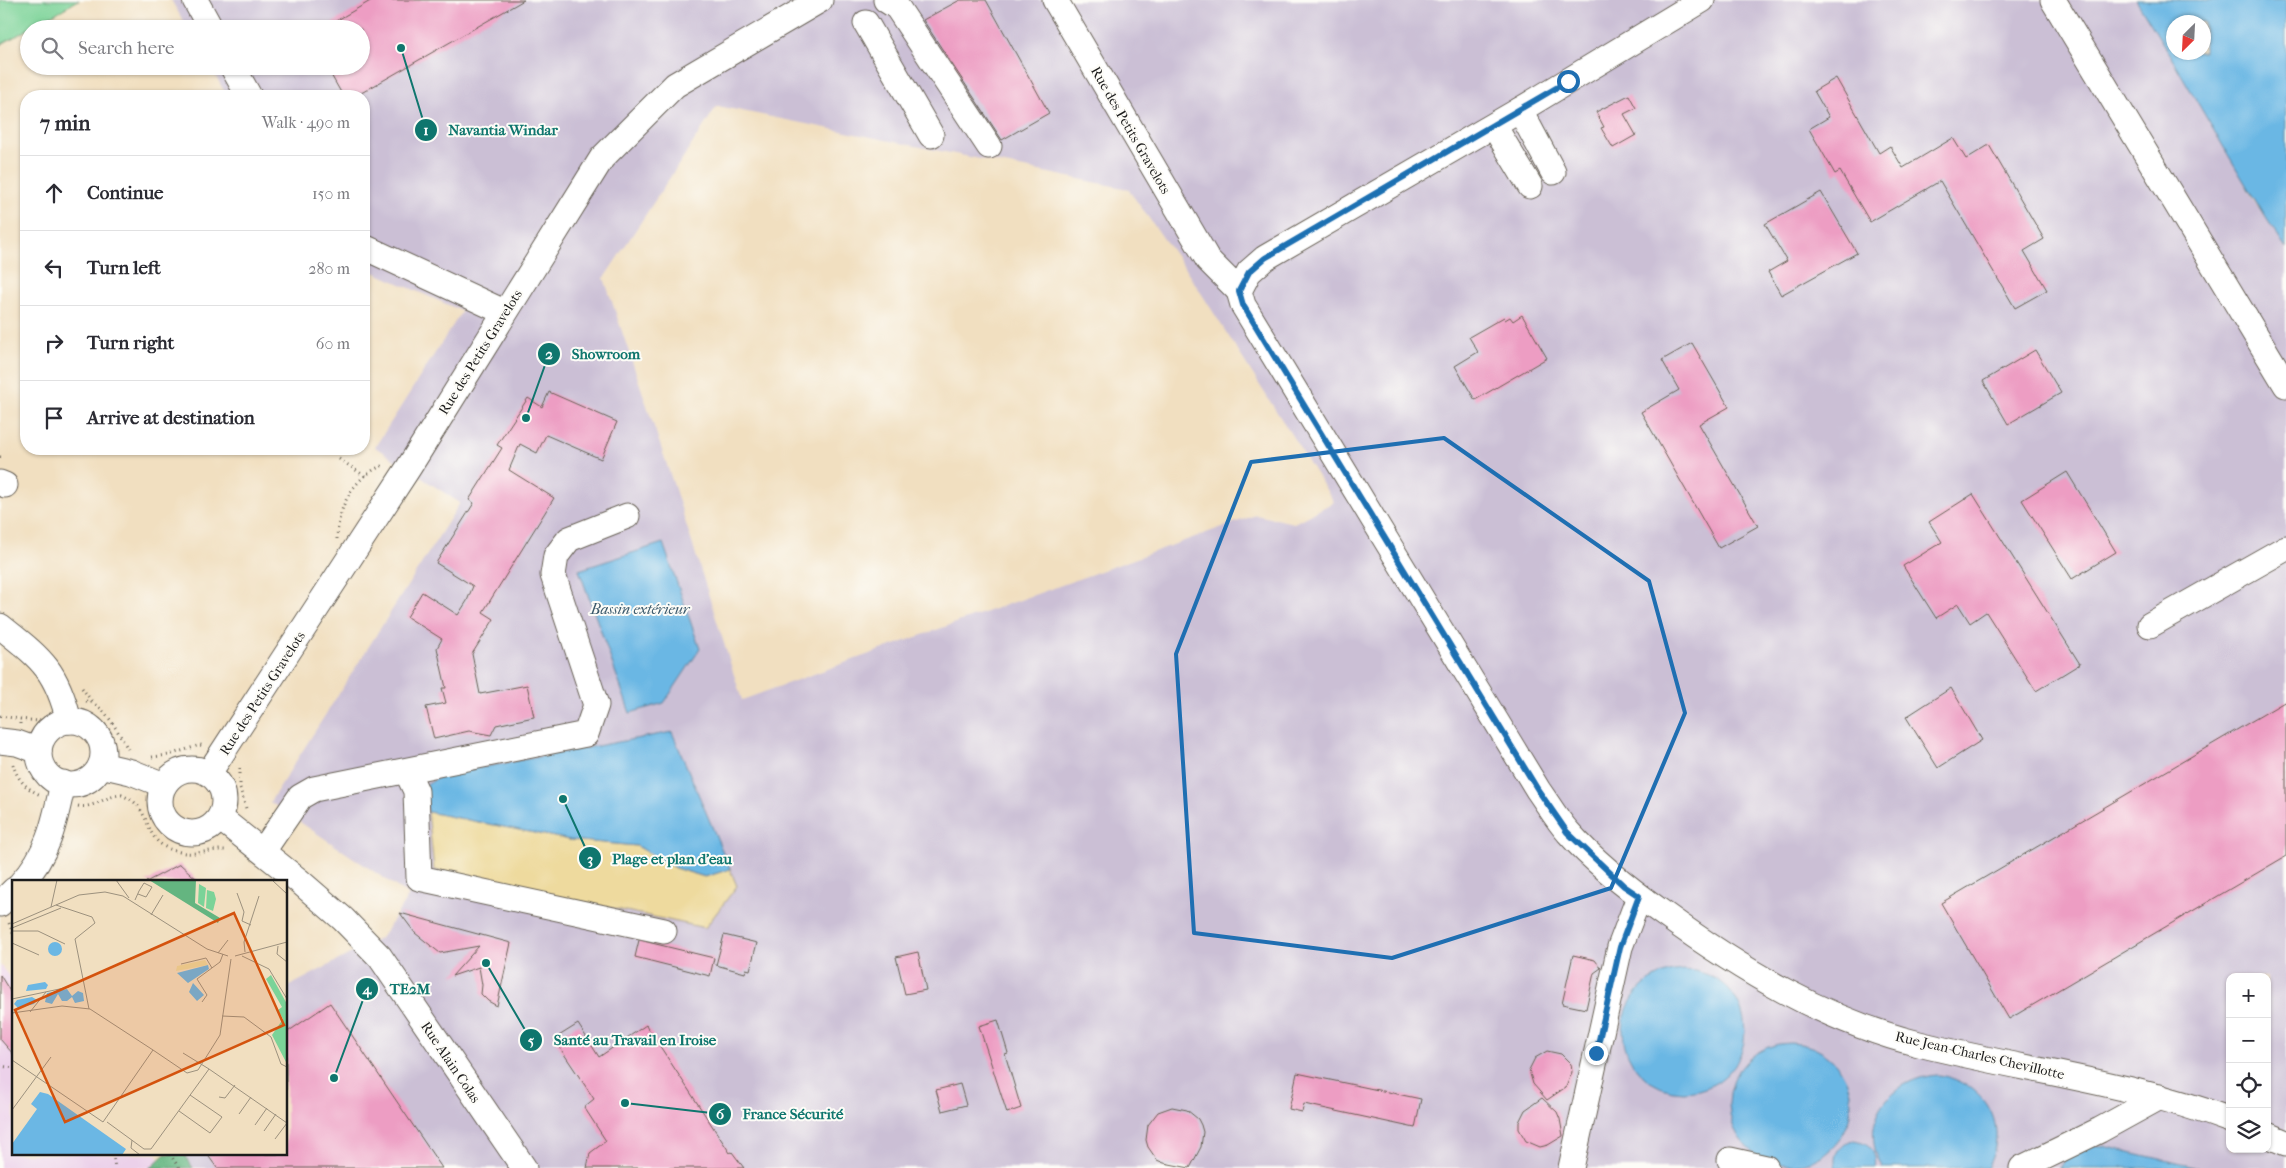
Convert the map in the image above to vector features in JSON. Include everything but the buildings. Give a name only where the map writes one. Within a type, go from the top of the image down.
[{"type":"street","points":[[195,0],[206,20]]},
{"type":"street","name":"Rue des Petits Gravelots","points":[[209,773],[409,468],[504,312],[602,158],[674,84],[820,0]]},
{"type":"street","points":[[886,0],[897,7],[989,146]]},
{"type":"street","name":"Rue des Petits Gravelots","points":[[1055,0],[1208,260],[1239,291]]},
{"type":"street","points":[[1239,291],[1249,272],[1265,258],[1494,126],[1702,0]]},
{"type":"street","points":[[2053,0],[2286,385]]},
{"type":"street","points":[[866,23],[931,135]]},
{"type":"street","points":[[237,75],[246,90]]},
{"type":"street","points":[[1520,110],[1553,172]]},
{"type":"street","points":[[1494,126],[1530,186]]},
{"type":"street","points":[[370,250],[504,312]]},
{"type":"street","name":"Rue Jean-Charles Chevillotte","points":[[1239,291],[1248,314],[1538,790],[1567,832],[1624,886],[1714,951],[1798,998],[1860,1025],[1926,1046],[2160,1097],[2226,1119]]},
{"type":"street","points":[[263,851],[300,797],[314,789],[408,772],[586,734],[596,705],[553,575],[556,556],[569,539],[627,516]]},
{"type":"street","points":[[2150,624],[2286,548]]},
{"type":"street","points":[[0,626],[41,659],[53,675],[67,713],[93,729],[100,740],[103,753],[101,765],[94,775],[85,782],[74,784],[61,792]]},
{"type":"street","points":[[19,739],[42,740],[49,730],[58,724],[67,713]]},
{"type":"street","points":[[19,739],[53,779],[61,792],[54,825],[43,854],[24,880]]},
{"type":"street","points":[[101,765],[164,785]]},
{"type":"street","points":[[189,768],[209,773],[217,780],[224,794],[224,809],[220,818],[213,826],[203,832],[192,834],[181,832],[172,826],[162,812],[160,796],[164,785],[170,777],[189,768]]},
{"type":"street","points":[[408,772],[416,791],[419,878],[664,931]]},
{"type":"street","name":"Rue Alain Colas","points":[[220,818],[263,851],[292,883],[343,919],[380,957],[524,1168]]},
{"type":"street","points":[[0,904],[12,892]]},
{"type":"street","points":[[1571,1168],[1620,947],[1639,896]]},
{"type":"street","points":[[2022,1168],[2100,1130],[2160,1097]]},
{"type":"street","points":[[2271,1137],[2286,1143]]},
{"type":"street","points":[[1730,1160],[1766,1168]]},
{"type":"path","points":[[339,459],[365,476]]},
{"type":"path","points":[[207,746],[200,745],[155,758],[130,774],[114,795],[102,799],[96,804],[82,807],[61,792],[36,793],[19,779],[12,762],[19,739],[38,721],[67,713],[83,701],[93,703],[110,721],[128,749],[130,774],[138,806],[148,830],[156,840],[169,849],[180,853],[195,854],[215,849],[226,850]]},
{"type":"path","points":[[0,716],[19,739]]},
{"type":"path","points":[[171,1156],[179,1168]]},
{"type":"highlighted area","points":[[1444,438],[1649,581],[1685,713],[1611,888],[1392,958],[1194,933],[1176,654],[1251,462]]},
{"type":"shaded area","points":[[171,0],[2136,0],[2166,47],[2166,60],[2174,60],[2254,200],[2286,249],[2286,1168],[193,1168],[185,1156],[288,1156],[288,987],[382,937],[409,895],[270,802],[460,503],[375,447],[462,311],[370,271],[370,90],[224,90],[215,75],[370,75],[370,20],[183,20]],"holes":[[[717,106],[1128,189],[1189,274],[1334,502],[1294,523],[1256,515],[742,700],[673,483],[604,278]]]},
{"type":"shaded area","points":[[0,965],[12,980],[12,1156],[158,1156],[160,1161],[151,1168],[0,1168]]},
{"type":"green space","points":[[0,0],[79,0],[44,20],[20,20],[20,34],[0,45]]},
{"type":"green space","points":[[163,1156],[185,1156],[193,1168],[150,1168]]},
{"type":"sand","points":[[428,812],[570,840],[637,846],[675,868],[705,877],[730,869],[737,886],[705,928],[434,870]]},
{"type":"water","points":[[2136,0],[2286,0],[2286,249],[2172,60],[2211,60],[2211,15],[2166,15],[2166,49]]},
{"type":"water","name":"Bassin extérieur","points":[[663,543],[700,649],[664,703],[630,713],[579,570]]},
{"type":"water","points":[[672,732],[730,869],[705,877],[675,868],[637,846],[570,840],[428,812],[425,786],[442,775]]},
{"type":"water","points":[[1684,970],[1696,971],[1707,975],[1718,980],[1727,988],[1735,997],[1740,1008],[1744,1019],[1744,1043],[1740,1054],[1735,1065],[1727,1074],[1718,1082],[1707,1087],[1696,1091],[1684,1092],[1672,1091],[1661,1087],[1650,1082],[1641,1074],[1633,1065],[1628,1054],[1624,1043],[1623,1031],[1624,1019],[1628,1008],[1633,997],[1641,988],[1650,980],[1661,975],[1672,971]]},
{"type":"water","points":[[1790,1043],[1802,1044],[1813,1048],[1824,1053],[1833,1061],[1841,1070],[1846,1081],[1850,1092],[1850,1116],[1846,1127],[1841,1138],[1833,1147],[1824,1155],[1813,1160],[1802,1164],[1790,1165],[1778,1164],[1767,1160],[1756,1155],[1747,1147],[1739,1138],[1734,1127],[1730,1116],[1729,1104],[1730,1092],[1734,1081],[1739,1070],[1747,1061],[1756,1053],[1767,1048],[1778,1044]]},
{"type":"water","points":[[1939,1075],[1969,1087],[1981,1097],[1989,1108],[1996,1136],[1994,1152],[1987,1168],[1883,1168],[1876,1151],[1873,1135],[1876,1119],[1882,1105],[1893,1093],[1906,1084],[1921,1078]]},
{"type":"water","points":[[1853,1140],[1864,1143],[1871,1148],[1876,1162],[1875,1168],[1836,1168],[1835,1158],[1838,1150],[1844,1144]]},
{"type":"water","points":[[2093,1145],[2199,1168],[2060,1168],[2067,1157]]},
{"type":"place","name":"Navantia Windar","points":[[401,48]]},
{"type":"place","name":"Showroom","points":[[526,418]]},
{"type":"place","name":"Plage et plan d'eau","points":[[563,799]]},
{"type":"place","name":"Santé au Travail en Iroise","points":[[486,963]]},
{"type":"place","name":"TE2M","points":[[334,1078]]},
{"type":"place","name":"France Sécurité","points":[[625,1103]]},
{"type":"route","points":[[1568,81],[1494,126],[1265,258],[1249,272],[1239,291],[1243,305],[1538,790],[1567,832],[1624,886],[1639,896],[1620,947],[1596,1053]]}]
